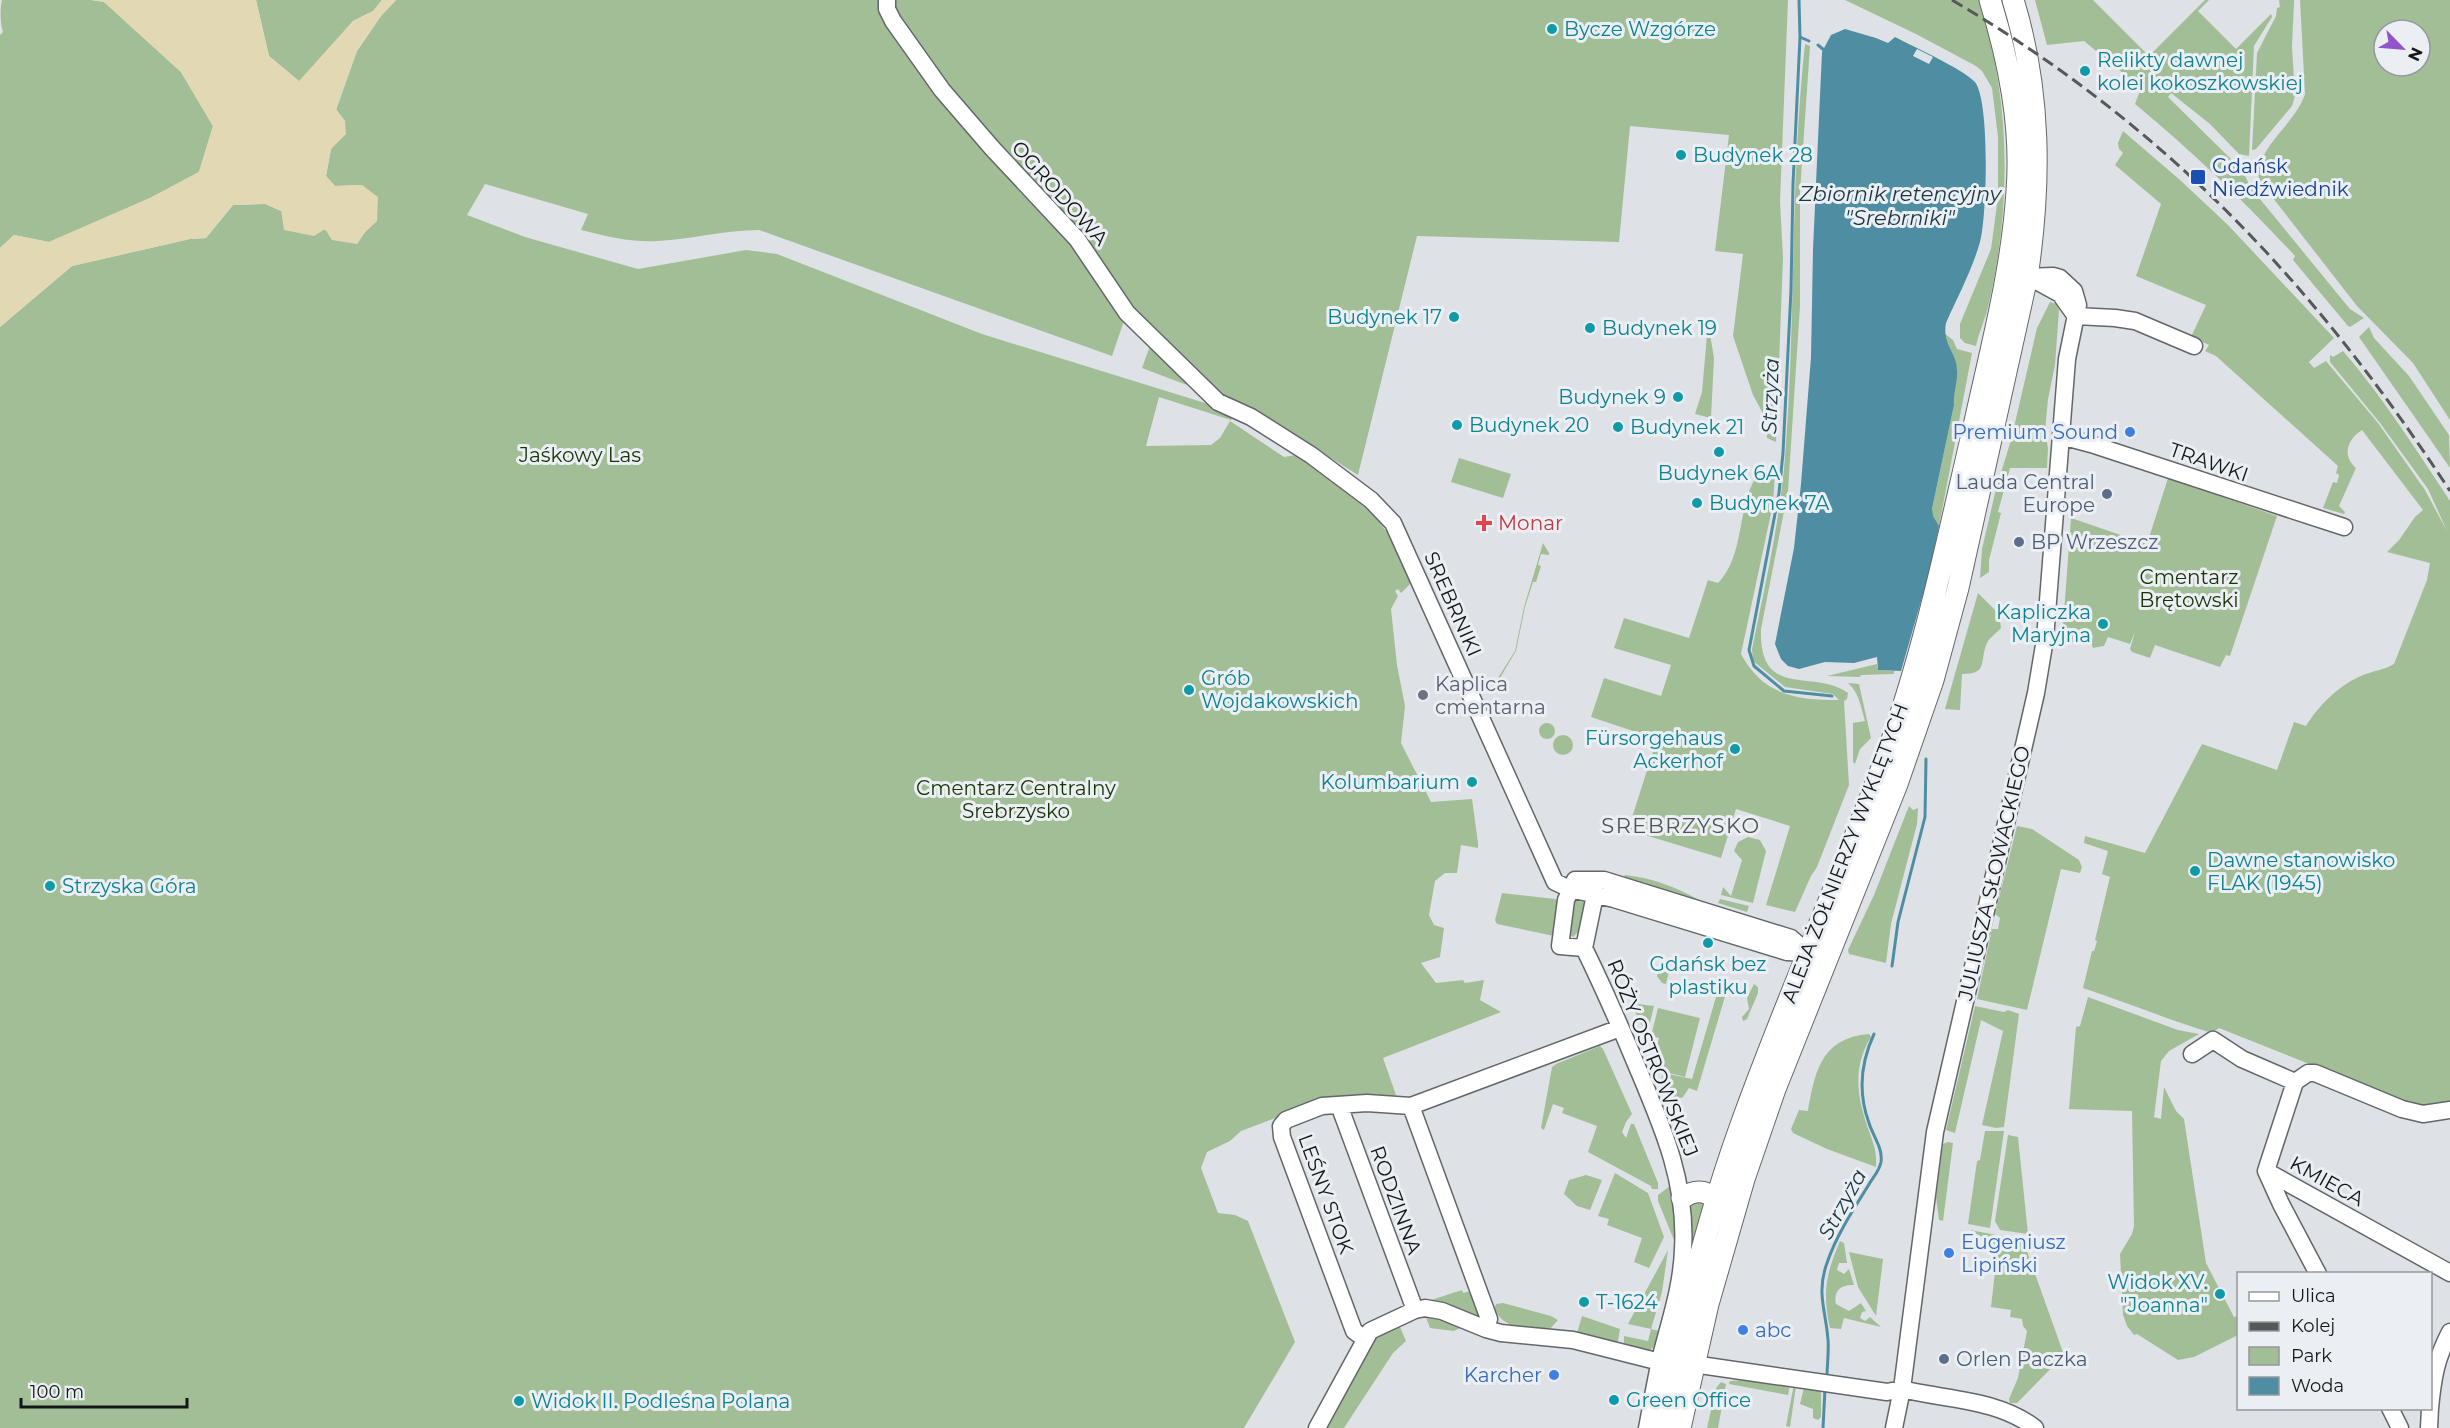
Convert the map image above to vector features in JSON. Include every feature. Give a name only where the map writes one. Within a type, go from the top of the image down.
[{"type":"main road","points":[[1990,0],[2007,57],[2015,104],[2018,274]]},
{"type":"main road","points":[[2013,0],[2031,79],[2037,137],[2034,228],[2018,274]]},
{"type":"main road","name":"ALEJA ŻOŁNIERZY WYKLĘTYCH","points":[[1680,1428],[1719,1263],[1744,1179],[1924,637],[2018,274]]},
{"type":"main road","name":"ALEJA ŻOŁNIERZY WYKLĘTYCH","points":[[1660,1428],[1678,1342],[1716,1198],[1776,1031],[1817,957]]},
{"type":"main road","points":[[1682,1198],[1690,1192],[1698,1191],[1711,1194],[1716,1198]]},
{"type":"street","name":"OGRODOWA","points":[[887,0],[889,14],[942,90],[1077,239],[1127,313],[1218,402]]},
{"type":"street","points":[[2018,274],[2060,294],[2076,316],[2135,321],[2194,346]]},
{"type":"street","name":"JULIUSZA SŁOWACKIEGO","points":[[1893,1428],[1902,1389],[1935,1132],[2042,664],[2068,352],[2076,316]]},
{"type":"street","name":"SREBRNIKI","points":[[1218,402],[1251,417],[1311,454],[1371,500],[1393,523],[1555,882],[1570,889]]},
{"type":"street","name":"TRAWKI","points":[[2061,436],[2344,527]]},
{"type":"street","points":[[1596,895],[1584,948],[1560,946],[1570,889],[1575,880],[1604,880],[1787,952],[1817,957]]},
{"type":"street","points":[[1570,889],[1708,920]]},
{"type":"street","name":"RÓŻY OSTROWSKIEJ","points":[[1584,948],[1665,1133],[1676,1165],[1682,1198],[1684,1223],[1682,1268],[1647,1428]]},
{"type":"street","name":"LEŚNY STOK","points":[[1365,1339],[1354,1331],[1282,1137],[1281,1126],[1286,1120],[1322,1106],[1410,1106],[1620,1028]]},
{"type":"street","points":[[2192,1054],[2212,1040],[2242,1059],[2295,1082],[2308,1073],[2315,1073],[2402,1109],[2422,1114],[2450,1110]]},
{"type":"street","name":"KMIECA","points":[[2295,1082],[2266,1171],[2450,1273]]},
{"type":"street","name":"RODZINNA","points":[[1339,1105],[1415,1310]]},
{"type":"street","points":[[1410,1106],[1489,1319],[1486,1329]]},
{"type":"street","points":[[2266,1171],[2317,1272]]},
{"type":"street","points":[[1317,1428],[1370,1331],[1415,1310],[1425,1308],[1442,1311],[1486,1329],[1573,1340],[1660,1362]]},
{"type":"street","points":[[2432,1384],[2438,1355],[2450,1332]]},
{"type":"street","points":[[1694,1364],[1887,1392],[1902,1389],[1995,1407],[2020,1417],[2036,1428]]},
{"type":"street","points":[[2391,1410],[2400,1428]]},
{"type":"street","points":[[2429,1428],[2430,1410]]},
{"type":"green space","points":[[2,0],[104,2],[181,72],[213,126],[199,172],[150,198],[49,242],[14,235],[0,248]]},
{"type":"green space","points":[[256,0],[382,0],[373,11],[353,21],[300,82],[269,56]]},
{"type":"green space","points":[[396,0],[883,0],[882,3],[1066,234],[1125,318],[1112,356],[759,230],[658,241],[619,238],[581,230],[588,214],[485,184],[467,215],[525,237],[638,269],[746,250],[777,254],[982,334],[1218,407],[1233,416],[1231,420],[1159,397],[1146,446],[1211,445],[1220,438],[1230,421],[1284,457],[1296,455],[1303,459],[1356,499],[1379,521],[1394,543],[1412,582],[1401,593],[1398,589],[1395,591],[1398,596],[1391,609],[1397,665],[1405,706],[1401,743],[1431,802],[1472,799],[1478,843],[1478,848],[1461,845],[1457,873],[1445,873],[1435,881],[1429,915],[1434,925],[1444,928],[1440,957],[1421,963],[1436,983],[1463,980],[1465,983],[1484,980],[1480,1000],[1501,1012],[1383,1058],[1396,1095],[1384,1100],[1330,1097],[1241,1131],[1230,1141],[1207,1152],[1201,1168],[1218,1213],[1235,1215],[1248,1221],[1295,1342],[1244,1428],[0,1428],[0,327],[72,266],[190,239],[206,238],[233,205],[265,204],[357,244],[365,232],[377,221],[362,185],[335,186],[326,176],[331,149],[345,121],[336,110],[357,51],[381,16]]},
{"type":"green space","points":[[891,0],[1788,0],[1780,201],[1783,258],[1776,442],[1767,438],[1766,419],[1753,395],[1733,336],[1743,254],[1715,251],[1729,135],[1630,126],[1619,242],[1417,236],[1358,475],[1270,420],[1222,399],[1191,364],[1126,302],[941,82],[892,9]]},
{"type":"green space","points":[[1845,0],[1979,0],[1990,37],[2002,114],[2004,192],[1996,269],[1988,307],[1976,346],[1965,343],[1960,338],[1960,324],[1991,249],[1998,197],[1998,137],[1992,88],[1982,71],[1976,66]]},
{"type":"green space","points":[[2035,0],[2093,0],[2149,56],[2205,0],[2209,0],[2198,11],[2236,49],[2271,14],[2272,17],[2254,46],[2249,156],[2239,154],[2210,124],[2171,93],[2168,97],[2235,163],[2251,188],[2350,309],[2364,318],[2348,326],[2293,260],[2295,256],[2276,236],[2197,159],[2135,104],[2141,88],[2084,41],[2047,45]]},
{"type":"green space","points":[[2279,0],[2294,0],[2292,46],[2295,96],[2292,106],[2256,149],[2252,150],[2257,53],[2276,16],[2277,8],[2280,7]]},
{"type":"green space","points":[[2300,0],[2450,0],[2450,420],[2413,363],[2357,306],[2259,180],[2259,169],[2269,147],[2300,105],[2305,94]]},
{"type":"green space","points":[[1805,44],[1810,46],[1800,192],[1800,306],[1788,491],[1761,629],[1763,651],[1769,666],[1778,674],[1791,679],[1834,686],[1848,693],[1844,701],[1849,785],[1817,867],[1795,912],[1766,905],[1790,826],[1736,809],[1721,858],[1628,830],[1657,739],[1591,717],[1604,678],[1661,696],[1671,665],[1614,648],[1624,618],[1689,638],[1708,580],[1718,583],[1733,557],[1747,497],[1761,470],[1775,472],[1773,504],[1741,654],[1750,668],[1770,687],[1809,699],[1839,700],[1833,694],[1785,687],[1753,661],[1752,649],[1776,529],[1783,481],[1791,354],[1797,147]]},
{"type":"green space","points":[[2123,131],[2228,225],[2334,338],[2309,362],[2314,368],[2326,361],[2378,423],[2425,490],[2447,531],[2428,489],[2380,423],[2330,362],[2330,355],[2333,357],[2343,351],[2358,369],[2399,424],[2450,501],[2450,1106],[2420,1108],[2219,1028],[2212,1033],[2083,988],[2092,951],[2097,941],[2095,940],[2110,877],[2102,874],[2108,851],[2084,843],[2085,836],[2145,853],[2202,744],[2277,770],[2294,722],[2306,726],[2323,703],[2346,684],[2394,664],[2427,580],[2430,563],[2387,552],[2423,510],[2362,430],[2353,438],[2348,448],[2351,463],[2356,468],[2339,506],[2345,512],[2344,514],[2323,508],[2333,482],[2337,483],[2338,466],[2216,356],[2205,351],[2209,345],[2191,337],[2206,305],[2136,276],[2161,204],[2115,165],[2123,153],[2118,143]]},
{"type":"green space","points":[[2050,302],[2056,304],[2059,310],[2055,365],[2048,399],[2045,431],[2048,448],[2047,468],[2010,468],[1998,512],[2001,513],[1989,560],[1989,572],[1980,578],[1982,549],[1996,489],[2011,440],[2037,328]]},
{"type":"green space","points":[[2369,327],[2374,338],[2409,376],[2449,435],[2450,468],[2359,337]]},
{"type":"green space","points":[[1944,333],[1953,340],[1957,349],[1972,353],[1939,526],[1932,516],[1932,509],[1954,405],[1953,394],[1957,370]]},
{"type":"green space","points":[[1710,334],[1714,358],[1711,418],[1695,414],[1702,392],[1707,335]]},
{"type":"green space","points":[[1151,343],[1198,387],[1142,368]]},
{"type":"green space","points":[[1459,458],[1511,474],[1503,498],[1451,482]]},
{"type":"green space","name":"Cmentarz Brętowski","points":[[2168,478],[2277,516],[2230,656],[2226,655],[2220,667],[2155,645],[2150,658],[2132,652],[2130,649],[2135,632],[2130,644],[2108,637],[2104,646],[2093,648],[2091,642],[2093,636],[2082,633],[2076,643],[2062,640],[2071,518],[2147,544]]},
{"type":"green space","points":[[1543,543],[1549,555],[1541,554],[1538,565],[1541,566],[1525,607],[1516,651],[1491,693],[1489,692],[1515,651],[1524,607]]},
{"type":"green space","points":[[1978,593],[1999,614],[2001,628],[1987,643],[1980,669],[1976,672],[1962,674],[1960,710],[1945,709]]},
{"type":"green space","points":[[1877,664],[1878,670],[1894,671],[1894,674],[1861,675],[1860,677],[1827,676]]},
{"type":"green space","points":[[1848,683],[1859,684],[1871,738],[1860,749],[1855,764],[1853,762],[1853,723],[1865,721],[1857,696]]},
{"type":"green space","points":[[1544,723],[1550,723],[1555,731],[1553,737],[1544,739],[1539,734],[1539,728]]},
{"type":"green space","points":[[1563,735],[1570,738],[1573,745],[1570,752],[1563,755],[1556,752],[1553,745],[1556,738]]},
{"type":"green space","points":[[1909,806],[1913,810],[1918,808],[1917,824],[1891,924],[1886,963],[1849,954],[1848,950],[1874,895]]},
{"type":"green space","points":[[2017,826],[2032,829],[2079,860],[2082,867],[2080,873],[2061,869],[2027,1010],[1977,999],[1992,929],[1998,929],[2000,918],[1995,914]]},
{"type":"green space","points":[[1748,837],[1760,840],[1766,851],[1753,903],[1721,895],[1723,887],[1731,896],[1742,860],[1734,851],[1738,842]]},
{"type":"green space","points":[[1625,875],[1666,884],[1703,902],[1623,880]]},
{"type":"green space","points":[[1502,893],[1558,901],[1554,936],[1497,924],[1495,920]]},
{"type":"green space","points":[[1720,899],[1749,906],[1747,912],[1718,903]]},
{"type":"green space","points":[[1574,900],[1586,903],[1581,929],[1573,937],[1570,935],[1569,927]]},
{"type":"green space","points":[[1661,959],[1671,962],[1666,984],[1662,983],[1657,976]]},
{"type":"green space","points":[[1721,980],[1729,983],[1697,1091],[1689,1088],[1683,1097],[1668,1102],[1659,1083],[1664,1073],[1692,1079]]},
{"type":"green space","points":[[1754,984],[1758,987],[1758,993],[1747,1019],[1743,1021],[1742,1017],[1749,1009],[1747,998]]},
{"type":"green space","points":[[2088,997],[2178,1030],[2199,1034],[2169,1051],[2161,1061],[2154,1117],[2161,1119],[2164,1087],[2176,1111],[2184,1119],[2206,1263],[2234,1317],[2237,1316],[2237,1336],[2194,1357],[2178,1360],[2137,1334],[2134,1335],[2123,1315],[2120,1254],[2134,1226],[2132,1111],[2069,1109],[2076,1027],[2080,1026]]},
{"type":"green space","points":[[1638,1004],[1654,1006],[1647,1035],[1633,1008]]},
{"type":"green space","points":[[1975,1006],[2004,1012],[2008,1010],[2019,1014],[2004,1127],[1982,1125],[2003,1031],[1981,1020],[1955,1133],[1946,1130]]},
{"type":"green space","points":[[1658,1008],[1700,1018],[1685,1077],[1657,1070],[1661,1056],[1655,1055],[1659,1038],[1651,1036]]},
{"type":"green space","points":[[1869,1034],[1871,1037],[1861,1060],[1858,1083],[1865,1119],[1875,1149],[1876,1167],[1827,1149],[1793,1133],[1791,1129],[1799,1110],[1808,1111],[1818,1071],[1830,1050],[1840,1042]]},
{"type":"green space","points":[[1600,1046],[1632,1114],[1622,1132],[1626,1138],[1631,1124],[1634,1124],[1658,1183],[1658,1189],[1652,1189],[1651,1186],[1588,1152],[1597,1126],[1562,1113],[1564,1108],[1553,1104],[1544,1130],[1541,1128],[1552,1067]]},
{"type":"green space","points":[[1985,1131],[2004,1131],[1990,1228],[1968,1224],[1977,1161],[1980,1160]]},
{"type":"green space","points":[[2008,1135],[2018,1137],[2028,1234],[2000,1230],[1995,1221]]},
{"type":"green space","points":[[1953,1143],[1943,1221],[1939,1220],[1936,1197],[1943,1144]]},
{"type":"green space","points":[[1615,1173],[1648,1193],[1664,1237],[1649,1268],[1634,1262],[1642,1238],[1607,1225],[1609,1219],[1598,1216]]},
{"type":"green space","points":[[1586,1175],[1602,1180],[1590,1210],[1577,1206],[1564,1194],[1569,1180]]},
{"type":"green space","points":[[1673,1186],[1678,1242],[1674,1240],[1658,1201],[1658,1195]]},
{"type":"green space","points":[[1694,1198],[1707,1204],[1688,1258],[1689,1205]]},
{"type":"green space","points":[[1970,1230],[2023,1240],[2064,1355],[2017,1403],[2010,1403],[2009,1399],[2018,1378],[2027,1331],[2022,1319],[2010,1317],[2011,1310],[1991,1307],[1997,1254],[1994,1244]]},
{"type":"green space","points":[[1840,1241],[1844,1243],[1847,1263],[1839,1263],[1837,1270],[1844,1274],[1849,1269],[1854,1285],[1839,1289],[1835,1299],[1836,1304],[1849,1311],[1861,1303],[1866,1311],[1862,1312],[1860,1318],[1865,1321],[1870,1317],[1881,1327],[1844,1318],[1841,1329],[1830,1328],[1826,1304],[1827,1283],[1831,1263]]},
{"type":"green space","points":[[1668,1250],[1662,1292],[1651,1329],[1628,1324]]},
{"type":"green space","points":[[1849,1252],[1883,1259],[1876,1316],[1858,1287]]},
{"type":"green space","points":[[1462,1290],[1463,1293],[1471,1291],[1480,1319],[1425,1302]]},
{"type":"green space","points":[[1503,1303],[1558,1320],[1549,1330],[1511,1325],[1494,1309],[1496,1304]]},
{"type":"green space","points":[[1425,1315],[1438,1316],[1464,1326],[1454,1331],[1430,1328]]},
{"type":"green space","points":[[1582,1316],[1620,1329],[1618,1341],[1577,1333]]},
{"type":"green space","points":[[1400,1327],[1406,1341],[1393,1353],[1344,1428],[1323,1428],[1376,1338]]},
{"type":"green space","points":[[1651,1329],[1660,1331],[1651,1349],[1644,1352],[1624,1348],[1624,1336],[1648,1341]]},
{"type":"green space","points":[[1759,1379],[1790,1384],[1788,1395],[1729,1384],[1730,1381]]},
{"type":"green space","points":[[1721,1382],[1726,1384],[1718,1428],[1707,1428],[1716,1388]]},
{"type":"green space","points":[[1794,1384],[1796,1386],[1790,1427],[1786,1426]]},
{"type":"green space","points":[[1804,1388],[1821,1389],[1821,1417],[1818,1420],[1813,1418],[1813,1409],[1800,1404]]},
{"type":"sand","points":[[91,0],[256,0],[269,56],[299,81],[353,21],[373,11],[382,0],[396,0],[381,16],[357,51],[336,109],[345,121],[346,134],[331,149],[326,176],[335,186],[362,185],[378,197],[377,221],[365,232],[357,244],[332,240],[325,229],[314,236],[284,230],[281,210],[265,204],[233,205],[206,238],[190,239],[72,266],[0,327],[0,248],[14,235],[49,242],[150,198],[199,172],[213,126],[181,72],[104,2]]},
{"type":"water","name":"Zbiornik retencyjny \"Srebrniki\"","points":[[1845,29],[1888,43],[1895,37],[1969,77],[1975,82],[1980,93],[1985,134],[1984,209],[1980,242],[1946,323],[1945,331],[1955,358],[1957,374],[1954,405],[1932,509],[1939,526],[1929,573],[1901,671],[1878,670],[1877,657],[1854,663],[1825,662],[1799,669],[1788,666],[1781,659],[1775,644],[1794,548],[1801,484],[1811,357],[1813,249],[1822,52],[1831,35]]},
{"type":"pier","points":[[1917,49],[1933,57],[1929,64],[1913,56]]},
{"type":"waterway","name":"Strzyża","points":[[1799,0],[1800,37],[1783,453],[1779,493],[1749,650],[1754,666],[1784,691],[1832,696]]},
{"type":"waterway","name":"Strzyża","points":[[1800,37],[1809,41]]},
{"type":"waterway","name":"Strzyża","points":[[1818,45],[1824,50]]},
{"type":"waterway","name":"Strzyża","points":[[1892,966],[1898,922],[1925,817],[1926,759]]},
{"type":"waterway","name":"Strzyża","points":[[1827,1377],[1828,1340],[1822,1293],[1824,1274],[1840,1233],[1881,1162],[1879,1147],[1866,1112],[1862,1089],[1866,1056],[1874,1034]]},
{"type":"waterway","name":"Strzyża","points":[[1823,1428],[1825,1389]]},
{"type":"railway","points":[[1952,0],[2029,49],[2101,101],[2168,156],[2231,215],[2290,278],[2345,345],[2399,416],[2450,491]]},
{"type":"place","name":"Bycze Wzgórze","points":[[1552,29]]},
{"type":"place","name":"Relikty dawnej kolei kokoszkowskiej","points":[[2085,71]]},
{"type":"place","name":"Budynek 28","points":[[1681,155]]},
{"type":"place","name":"Gdańsk Niedźwiednik","points":[[2198,177]]},
{"type":"place","name":"Budynek 17","points":[[1454,317]]},
{"type":"place","name":"Budynek 19","points":[[1590,328]]},
{"type":"place","name":"Budynek 9","points":[[1678,397]]},
{"type":"place","name":"Budynek 20","points":[[1457,425]]},
{"type":"place","name":"Budynek 21","points":[[1618,427]]},
{"type":"place","name":"Premium Sound","points":[[2130,432]]},
{"type":"place","name":"Budynek 6A","points":[[1719,452]]},
{"type":"place","name":"Lauda Central Europe","points":[[2107,494]]},
{"type":"place","name":"Budynek 7A","points":[[1697,503]]},
{"type":"place","name":"Monar","points":[[1484,523]]},
{"type":"place","name":"BP Wrzeszcz","points":[[2019,542]]},
{"type":"place","name":"Kapliczka Maryjna","points":[[2103,624]]},
{"type":"place","name":"Grób Wojdakowskich","points":[[1189,690]]},
{"type":"place","name":"Kaplica cmentarna","points":[[1423,695]]},
{"type":"place","name":"Fürsorgehaus Ackerhof","points":[[1735,749]]},
{"type":"place","name":"Kolumbarium","points":[[1472,782]]},
{"type":"place","name":"Dawne stanowisko FLAK (1945)","points":[[2195,871]]},
{"type":"place","name":"Strzyska Góra","points":[[50,886]]},
{"type":"place","name":"Gdańsk bez plastiku","points":[[1708,943]]},
{"type":"place","name":"Eugeniusz Lipiński","points":[[1949,1253]]},
{"type":"place","name":"Widok XV. \"Joanna\"","points":[[2220,1294]]},
{"type":"place","name":"T-1624","points":[[1584,1302]]},
{"type":"place","name":"abc","points":[[1743,1330]]},
{"type":"place","name":"Orlen Paczka","points":[[1944,1359]]},
{"type":"place","name":"Karcher","points":[[1554,1375]]},
{"type":"place","name":"Green Office","points":[[1614,1400]]},
{"type":"place","name":"Widok II. Podleśna Polana","points":[[519,1401]]},
{"type":"district","name":"SREBRZYSKO","points":[[1681,825]]},
{"type":"park label","name":"Jaśkowy Las","points":[[580,455]]},
{"type":"park label","name":"Cmentarz Centralny Srebrzysko","points":[[1016,800]]}]
